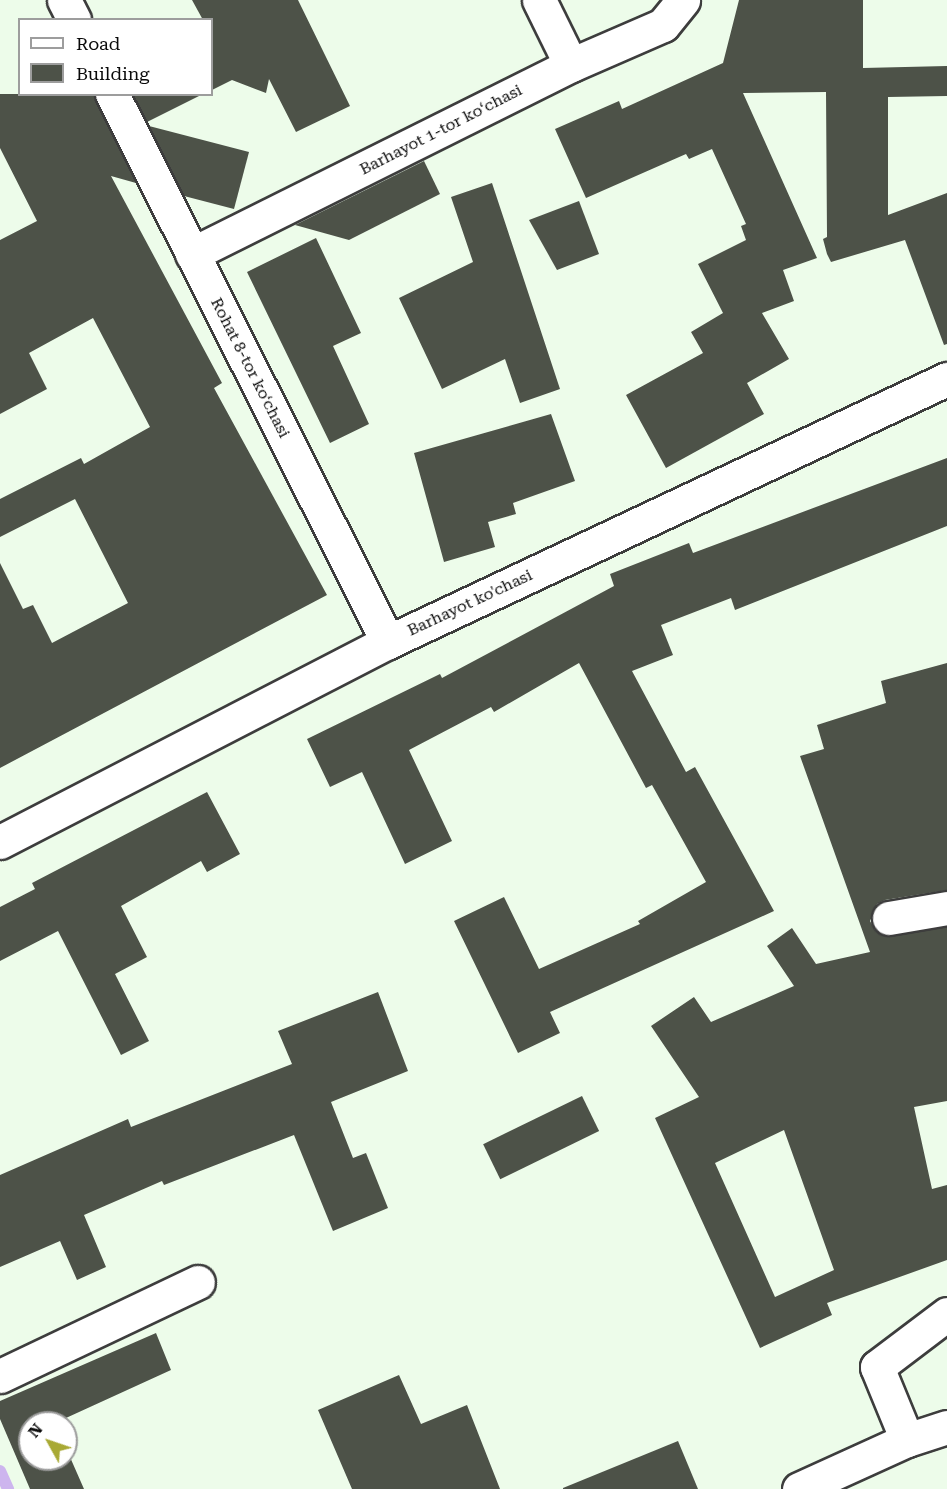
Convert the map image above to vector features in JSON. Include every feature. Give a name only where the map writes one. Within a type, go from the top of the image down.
[{"type":"street","points":[[64,0],[73,18]]},
{"type":"street","points":[[539,0],[571,65]]},
{"type":"street","name":"Barhayot 1-tor koʻchasi","points":[[192,254],[571,65],[663,25],[683,0]]},
{"type":"street","name":"Rohat 8-tor ko‘chasi","points":[[113,96],[388,642]]},
{"type":"street","name":"Barhayot ko'chasi","points":[[0,842],[388,642],[947,379]]},
{"type":"street","points":[[889,918],[947,908]]},
{"type":"street","points":[[0,1376],[198,1282]]},
{"type":"street","points":[[907,1440],[877,1368],[947,1314]]},
{"type":"street","points":[[799,1489],[855,1477],[907,1440],[947,1427]]},
{"type":"building","points":[[192,0],[298,0],[350,106],[296,132],[269,79],[266,93],[232,80],[213,90],[213,18],[202,18]]},
{"type":"building","points":[[739,0],[863,0],[863,68],[947,66],[947,96],[888,97],[888,215],[947,193],[947,344],[944,345],[905,240],[831,262],[827,254],[823,239],[827,237],[826,92],[743,93],[817,258],[783,270],[794,301],[762,313],[789,359],[747,383],[764,414],[666,468],[626,395],[703,353],[691,332],[723,313],[698,264],[746,240],[741,226],[746,224],[712,149],[689,159],[686,154],[586,198],[555,129],[619,101],[622,109],[723,63]]},
{"type":"building","points":[[0,94],[95,96],[136,183],[111,176],[222,383],[214,388],[327,595],[0,768],[0,563],[23,609],[33,605],[52,643],[128,603],[75,499],[0,537],[0,499],[81,458],[84,464],[150,427],[93,318],[29,353],[47,389],[0,414],[0,240],[37,221],[0,148]]},
{"type":"building","points":[[134,96],[199,96],[147,122]]},
{"type":"building","points":[[149,126],[249,152],[234,209],[184,196]]},
{"type":"building","points":[[424,161],[440,194],[349,240],[295,225]]},
{"type":"building","points":[[492,183],[560,389],[520,403],[505,359],[442,389],[399,298],[473,262],[451,197]]},
{"type":"building","points":[[579,201],[599,254],[557,270],[529,220]]},
{"type":"building","points":[[316,238],[361,333],[333,346],[369,424],[330,443],[247,272]]},
{"type":"building","points":[[551,414],[575,481],[513,503],[516,514],[488,522],[495,547],[444,562],[414,453]]},
{"type":"building","points":[[947,458],[947,526],[735,610],[731,598],[661,625],[673,655],[632,671],[686,772],[695,767],[774,911],[550,1012],[560,1033],[518,1053],[454,921],[504,897],[539,969],[640,924],[638,921],[706,882],[652,785],[646,788],[579,663],[494,712],[491,707],[409,750],[452,841],[405,864],[362,772],[330,787],[307,739],[440,674],[442,678],[614,586],[610,574],[689,543],[693,553]]},
{"type":"building","points":[[947,663],[947,890],[885,900],[877,904],[870,921],[875,930],[892,936],[947,927],[947,1101],[914,1107],[932,1189],[947,1185],[947,1260],[827,1303],[832,1315],[760,1348],[655,1118],[699,1097],[651,1026],[694,997],[711,1022],[794,986],[767,946],[792,928],[816,964],[870,952],[800,756],[824,749],[817,725],[886,703],[881,681]],"holes":[[[784,1130],[834,1270],[775,1297],[715,1163]]]},
{"type":"building","points":[[207,792],[240,854],[207,872],[201,861],[121,906],[147,957],[115,974],[149,1041],[121,1055],[58,931],[0,961],[0,907],[35,889],[32,883]]},
{"type":"building","points":[[378,992],[408,1071],[331,1102],[353,1158],[366,1153],[388,1208],[333,1231],[294,1135],[164,1185],[162,1181],[84,1215],[106,1267],[77,1280],[60,1241],[0,1267],[0,1175],[128,1119],[131,1127],[292,1064],[278,1031]]},
{"type":"building","points":[[582,1096],[599,1131],[500,1179],[483,1144]]},
{"type":"building","points":[[156,1333],[171,1370],[78,1412],[18,1411],[18,1461],[0,1419],[0,1401]]},
{"type":"building","points":[[399,1375],[421,1424],[467,1405],[500,1489],[352,1489],[318,1410]]},
{"type":"building","points":[[678,1441],[698,1489],[563,1489],[563,1488]]},
{"type":"building","points":[[22,1471],[76,1471],[84,1489],[30,1489]]},
{"type":"waterway","points":[[0,1471],[8,1489]]}]
